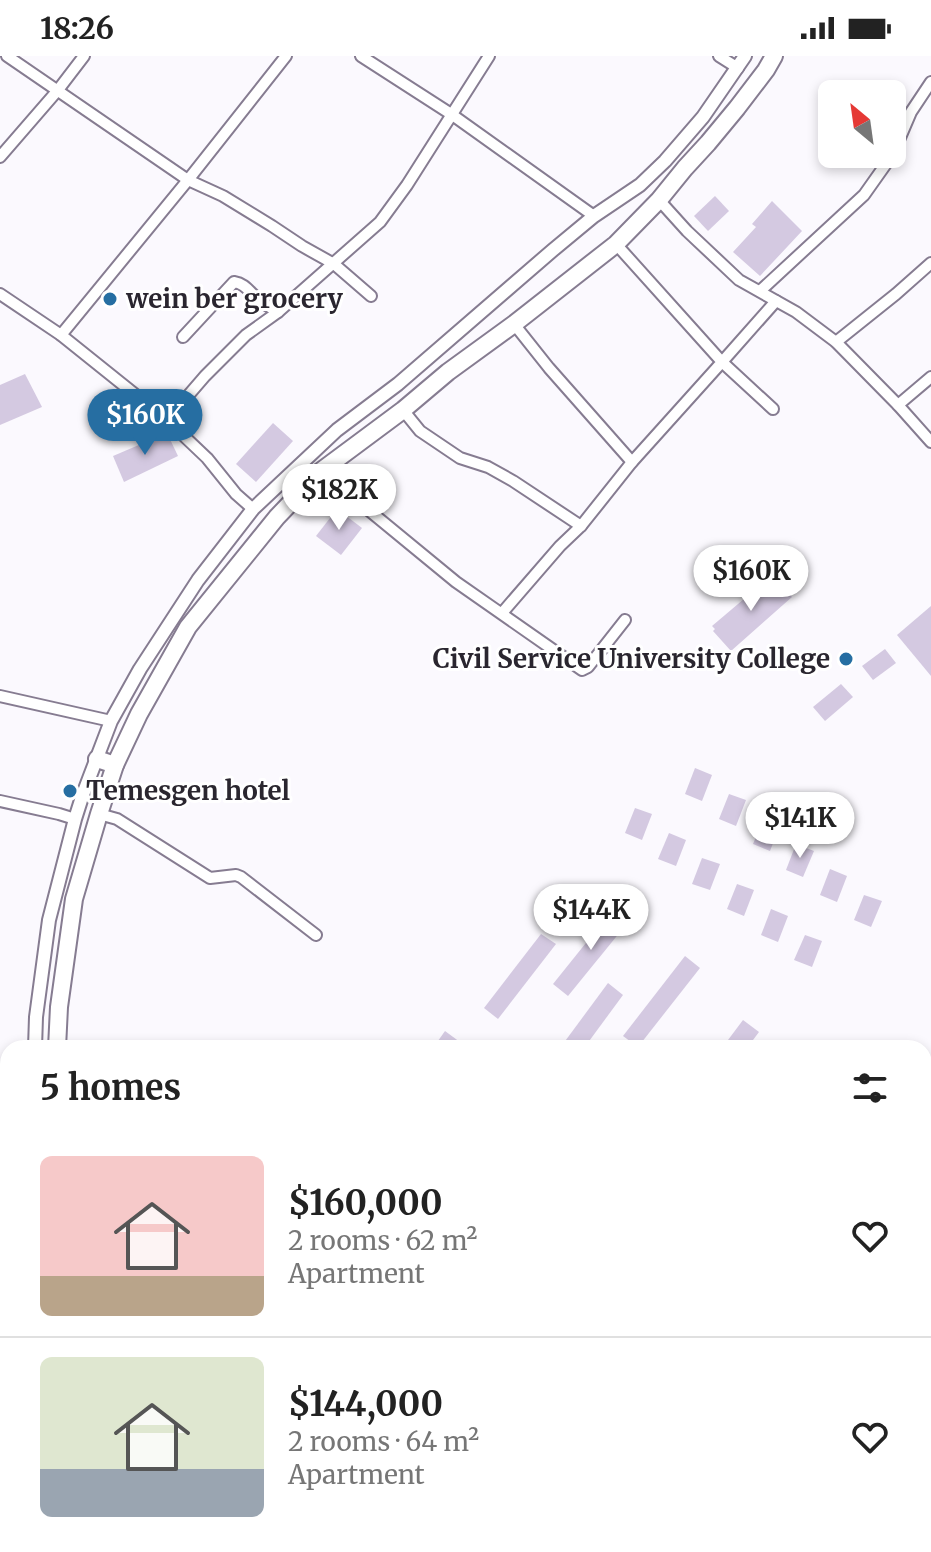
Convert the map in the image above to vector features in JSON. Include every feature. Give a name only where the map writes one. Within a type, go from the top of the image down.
[{"type":"main road","points":[[57,1040],[74,899],[99,814],[115,765],[139,714],[188,627],[277,517],[321,471],[616,244],[659,200],[737,108],[774,56]]},
{"type":"main road","points":[[97,759],[115,765]]},
{"type":"street","points":[[7,56],[188,180],[223,196],[334,264],[371,296]]},
{"type":"street","points":[[0,157],[84,56]]},
{"type":"street","points":[[61,335],[286,56]]},
{"type":"street","points":[[361,56],[451,114],[594,216]]},
{"type":"street","points":[[167,420],[246,335],[278,312],[380,222],[489,56]]},
{"type":"street","points":[[35,1040],[49,920],[75,819],[111,721],[140,669],[198,580],[253,509],[337,430],[398,384],[553,250],[594,216],[640,185],[665,161],[703,117],[741,62],[719,56]]},
{"type":"street","points":[[760,291],[864,195],[893,154],[911,112],[931,82]]},
{"type":"street","points":[[659,200],[739,280],[796,312],[836,342],[931,442]]},
{"type":"street","points":[[616,244],[722,362],[773,409]]},
{"type":"street","points":[[836,342],[931,263]]},
{"type":"street","points":[[183,337],[234,282],[244,285],[259,300],[278,312]]},
{"type":"street","points":[[0,294],[61,335],[167,420],[253,509]]},
{"type":"street","points":[[502,613],[776,301]]},
{"type":"street","points":[[514,324],[632,462]]},
{"type":"street","points":[[898,405],[931,377]]},
{"type":"street","points":[[403,410],[420,431],[460,458],[488,467],[513,481],[581,526]]},
{"type":"street","points":[[321,471],[456,582],[582,670],[588,667],[625,620]]},
{"type":"street","points":[[0,696],[111,721]]},
{"type":"street","points":[[0,801],[75,819]]},
{"type":"street","points":[[99,814],[117,819],[210,878],[241,877],[316,935]]},
{"type":"building","points":[[715,196],[729,211],[708,231],[694,216]]},
{"type":"building","points":[[772,201],[802,231],[760,276],[733,252],[756,227],[752,224]]},
{"type":"building","points":[[25,374],[42,407],[0,425],[0,385]]},
{"type":"building","points":[[273,423],[293,441],[256,482],[236,464]]},
{"type":"building","points":[[167,433],[178,456],[124,482],[113,456]]},
{"type":"building","points":[[337,509],[362,528],[341,555],[316,536]]},
{"type":"building","points":[[770,577],[772,580],[775,577],[792,597],[731,651],[712,626]]},
{"type":"building","points":[[931,606],[931,676],[897,635]]},
{"type":"building","points":[[885,649],[896,663],[873,680],[862,666]]},
{"type":"building","points":[[841,684],[853,697],[825,721],[813,707]]},
{"type":"building","points":[[695,768],[712,775],[702,801],[685,794]]},
{"type":"building","points":[[729,794],[746,800],[736,826],[719,819]]},
{"type":"building","points":[[635,808],[652,814],[642,840],[625,833]]},
{"type":"building","points":[[763,819],[780,825],[770,851],[753,844]]},
{"type":"building","points":[[669,833],[686,840],[676,866],[658,859]]},
{"type":"building","points":[[796,844],[814,851],[803,877],[786,870]]},
{"type":"building","points":[[702,858],[720,864],[710,890],[692,884]]},
{"type":"building","points":[[830,869],[847,876],[837,902],[820,895]]},
{"type":"building","points":[[737,884],[754,890],[744,916],[727,909]]},
{"type":"building","points":[[864,895],[882,901],[871,927],[854,920]]},
{"type":"building","points":[[614,908],[629,921],[568,996],[553,984]]},
{"type":"building","points":[[771,909],[788,916],[778,942],[761,935]]},
{"type":"building","points":[[541,934],[556,944],[498,1019],[484,1008]]},
{"type":"building","points":[[805,935],[822,941],[812,967],[794,960]]},
{"type":"building","points":[[685,956],[700,968],[643,1040],[628,1040],[623,1036]]},
{"type":"building","points":[[608,983],[623,995],[590,1040],[566,1040]]},
{"type":"building","points":[[743,1020],[759,1032],[753,1040],[728,1040]]},
{"type":"building","points":[[445,1031],[457,1040],[439,1040]]},
{"type":"place","name":"wein ber grocery","points":[[110,299]]},
{"type":"place","name":"Civil Service University College","points":[[846,659]]},
{"type":"place","name":"Temesgen hotel","points":[[70,791]]}]
